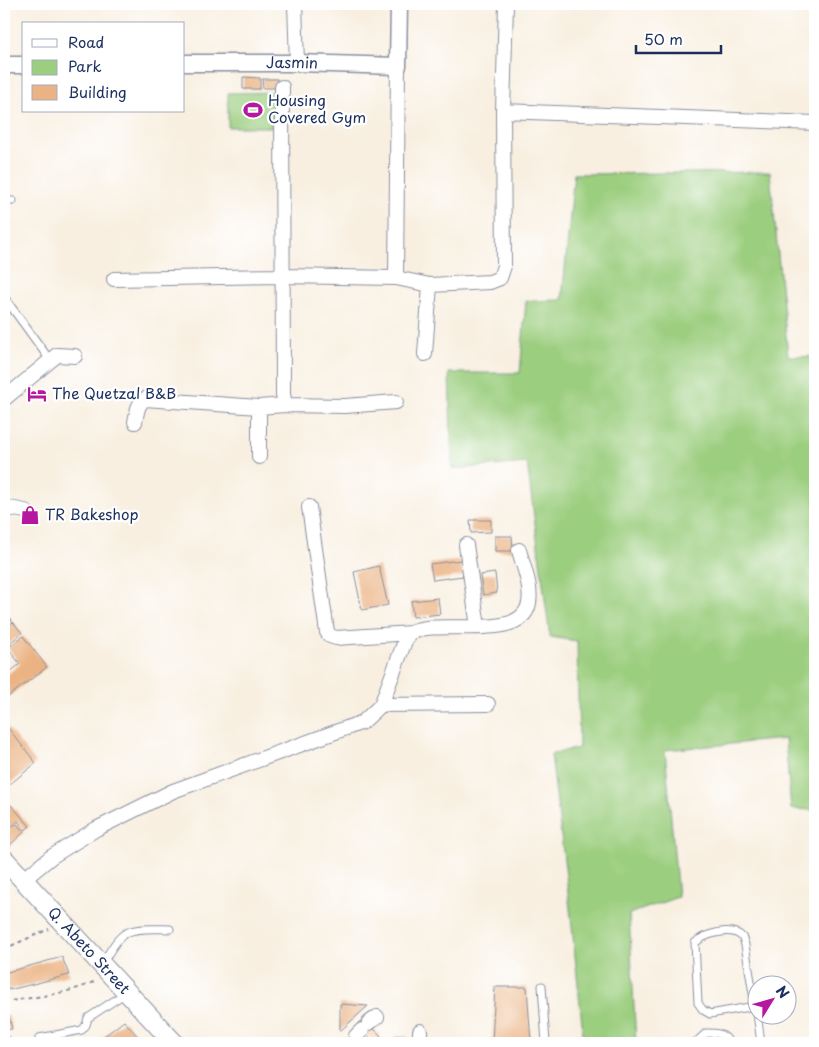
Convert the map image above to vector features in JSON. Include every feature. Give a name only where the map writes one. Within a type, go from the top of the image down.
[{"type":"main road","name":"Q. Abeto Street","points":[[4,859],[174,1043]]},
{"type":"street","points":[[296,4],[297,63]]},
{"type":"street","points":[[396,278],[399,4]]},
{"type":"street","points":[[114,279],[282,276],[396,278],[430,285],[490,282],[500,278],[504,266],[503,111],[506,4]]},
{"type":"street","name":"Jasmin","points":[[185,63],[297,63],[398,66]]},
{"type":"street","points":[[4,65],[22,64]]},
{"type":"street","points":[[282,87],[283,394],[285,405]]},
{"type":"street","points":[[503,111],[815,123]]},
{"type":"street","points":[[424,354],[430,285]]},
{"type":"street","points":[[4,399],[57,355],[75,356]]},
{"type":"street","points":[[135,422],[138,406],[145,399],[259,407],[285,405],[345,406],[396,402]]},
{"type":"street","points":[[259,407],[259,457]]},
{"type":"street","points":[[4,507],[25,511]]},
{"type":"street","points":[[309,507],[327,632],[330,636],[336,638],[411,633],[422,629],[478,627],[514,623],[521,618],[529,603],[529,593],[519,550]]},
{"type":"street","points":[[466,546],[478,627]]},
{"type":"street","points":[[23,880],[50,857],[96,829],[164,795],[362,722],[381,705],[404,641],[411,633]]},
{"type":"street","points":[[381,705],[488,704]]},
{"type":"street","points":[[355,1043],[356,1036],[369,1023]]},
{"type":"lane","points":[[4,201],[13,200]]},
{"type":"lane","points":[[4,297],[50,360]]},
{"type":"lane","points":[[105,968],[113,946],[124,933],[170,928]]},
{"type":"lane","points":[[713,932],[735,933],[742,937],[756,1011],[710,1014],[703,1010],[698,1003],[695,943],[701,937],[713,932]]},
{"type":"lane","points":[[542,986],[546,1043]]},
{"type":"lane","points":[[39,1038],[82,1030],[89,1017],[127,992]]},
{"type":"lane","points":[[758,1024],[761,1043]]},
{"type":"lane","points":[[695,1043],[706,1033],[718,1033],[728,1040],[729,1043]]},
{"type":"path","points":[[4,949],[63,923]]},
{"type":"path","points":[[4,1002],[53,994],[90,985],[105,968]]},
{"type":"green space","name":"Housing Covered Gym","points":[[278,92],[278,127],[228,127],[228,93]]},
{"type":"green space","points":[[770,172],[788,356],[815,357],[815,810],[791,809],[785,739],[665,750],[678,897],[629,914],[636,1043],[584,1043],[551,754],[579,748],[577,641],[550,637],[527,463],[452,469],[449,373],[520,373],[526,301],[562,300],[574,174]]},
{"type":"building","points":[[243,77],[260,78],[260,89],[243,89]]},
{"type":"building","points":[[262,79],[277,79],[278,88],[263,88]]},
{"type":"building","points":[[470,520],[491,520],[491,532],[471,533]]},
{"type":"building","points":[[495,536],[512,536],[513,551],[495,551]]},
{"type":"building","points":[[461,560],[463,576],[433,580],[430,564]]},
{"type":"building","points":[[379,566],[388,605],[362,610],[354,572]]},
{"type":"building","points":[[495,573],[497,593],[483,595],[480,575]]},
{"type":"building","points":[[438,598],[440,614],[413,617],[411,601]]},
{"type":"building","points":[[4,611],[12,620],[4,627]]},
{"type":"building","points":[[13,622],[22,633],[9,644],[4,637],[4,630]]},
{"type":"building","points":[[23,636],[47,667],[4,700],[4,677],[20,664],[8,648]]},
{"type":"building","points":[[4,723],[36,763],[4,789]]},
{"type":"building","points":[[11,805],[30,826],[25,830],[18,821],[4,833],[4,810]]},
{"type":"building","points":[[17,824],[24,832],[7,848],[4,844],[4,835]]},
{"type":"building","points":[[62,957],[69,975],[9,990],[4,979],[4,973]]},
{"type":"building","points":[[495,987],[527,987],[531,1043],[492,1043]]},
{"type":"building","points":[[340,1004],[368,1006],[340,1031]]},
{"type":"building","points":[[4,1016],[9,1016],[12,1029],[4,1030]]},
{"type":"building","points":[[364,1018],[381,1036],[374,1042],[357,1024]]},
{"type":"building","points":[[124,1021],[144,1043],[95,1043]]},
{"type":"building","points":[[395,1036],[408,1036],[408,1043],[395,1043]]},
{"type":"place","name":"Housing Covered Gym","points":[[253,110]]},
{"type":"place","name":"The Quetzal B&B","points":[[37,394]]},
{"type":"place","name":"TR Bakeshop","points":[[30,515]]}]
